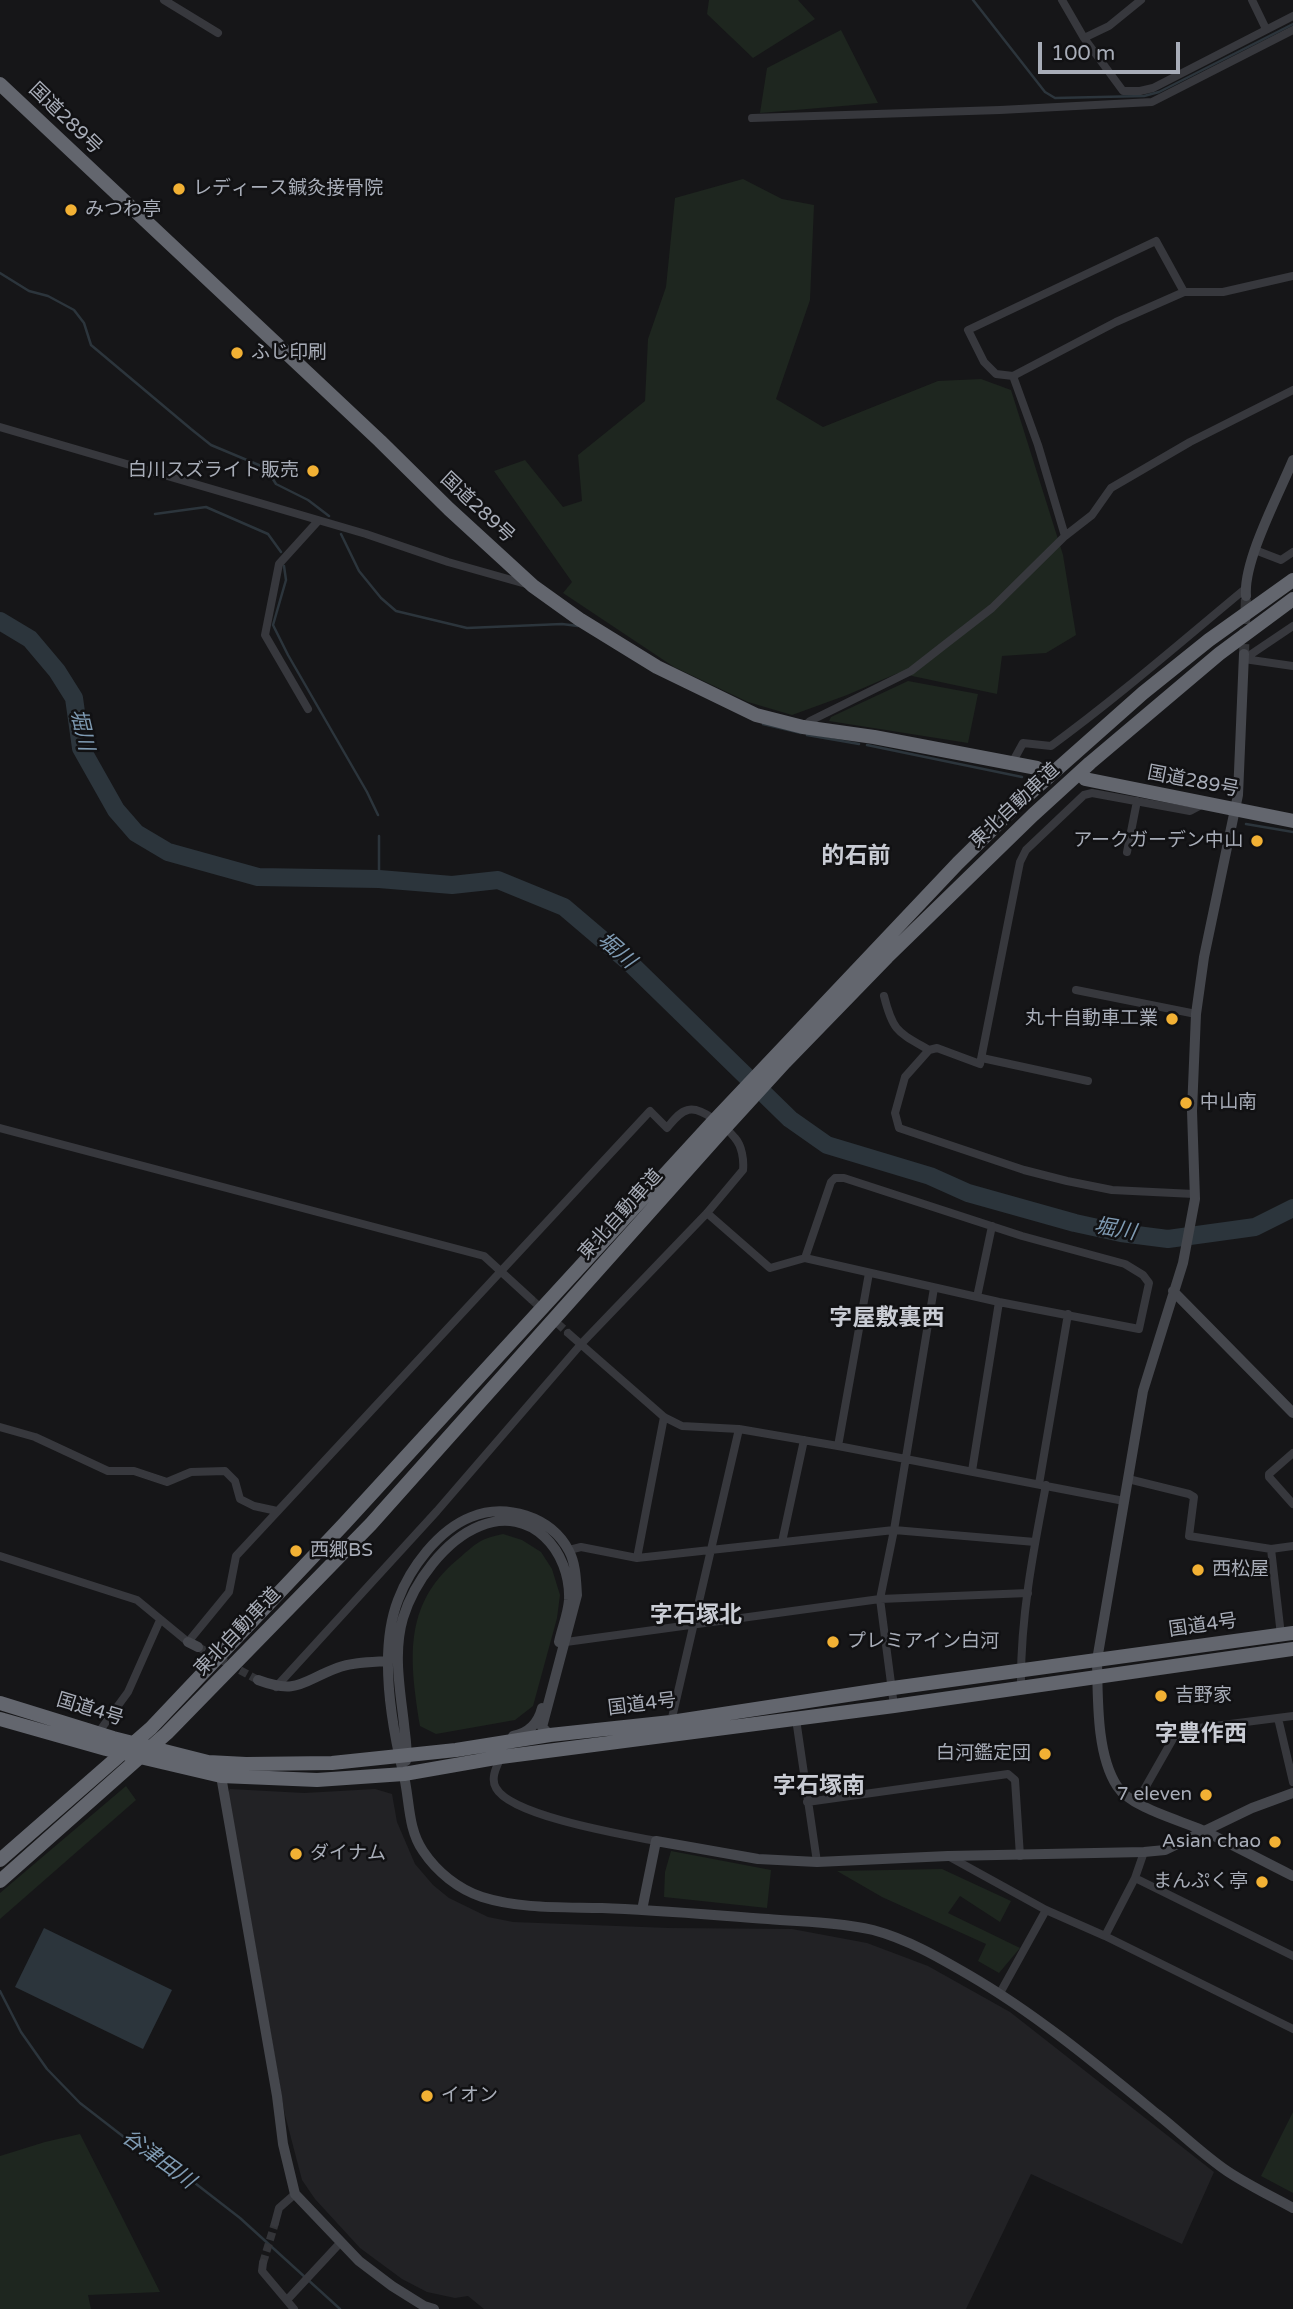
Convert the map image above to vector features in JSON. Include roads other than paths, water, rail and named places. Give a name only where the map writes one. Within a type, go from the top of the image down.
[{"type":"highway","name":"国道289号","points":[[0,84],[449,509],[533,586],[579,619],[657,667],[756,715],[803,727],[874,737],[1037,768]]},
{"type":"highway","name":"東北自動車道","points":[[0,1860],[151,1728],[781,1058],[958,863],[1029,794],[1152,686],[1209,640],[1293,580]]},
{"type":"highway","name":"東北自動車道","points":[[781,1058],[1090,763],[1219,654],[1293,599]]},
{"type":"highway","name":"国道289号","points":[[1085,779],[1293,821]]},
{"type":"highway","name":"東北自動車道","points":[[0,1881],[167,1734],[380,1515],[716,1127]]},
{"type":"highway","name":"国道4号","points":[[0,1703],[98,1733],[208,1762],[332,1763],[671,1722],[893,1688],[1287,1634]]},
{"type":"highway","name":"国道4号","points":[[0,1719],[106,1749],[221,1776],[317,1780],[404,1774],[501,1757],[894,1706],[1293,1649]]},
{"type":"street","points":[[164,0],[218,33]]},
{"type":"street","points":[[1062,0],[1084,38],[1123,91],[1153,88],[1293,16]]},
{"type":"street","points":[[1084,38],[1109,26],[1141,0]]},
{"type":"street","points":[[1252,0],[1266,29]]},
{"type":"street","points":[[752,118],[1152,102],[1293,30]]},
{"type":"street","points":[[1184,292],[1157,241],[968,330],[984,362],[996,374],[1013,376],[1116,323],[1184,292],[1223,292],[1293,276]]},
{"type":"street","points":[[1013,376],[1038,445],[1065,536]]},
{"type":"street","points":[[803,727],[810,721],[911,671],[992,608],[1065,536],[1092,515],[1111,488],[1191,442],[1293,390]]},
{"type":"street","points":[[0,427],[533,586]]},
{"type":"street","points":[[1012,762],[1023,743],[1051,746],[1246,593],[1255,550],[1293,460]]},
{"type":"street","points":[[308,709],[265,635],[279,564],[318,521]]},
{"type":"street","points":[[1255,550],[1281,560],[1293,552]]},
{"type":"street","points":[[1244,657],[1293,626]]},
{"type":"street","points":[[1244,657],[1293,666]]},
{"type":"street","points":[[1244,657],[1238,795],[1204,957],[1196,1014],[1192,1111],[1194,1197],[1183,1263],[1143,1391],[1097,1660],[1101,1731],[1109,1768],[1119,1789],[1137,1802],[1293,1876]]},
{"type":"street","points":[[1194,1197],[1112,1190],[1024,1170],[899,1128],[895,1113],[905,1077],[929,1050],[937,1048],[980,1064],[1020,862],[1026,850],[1084,795],[1092,793],[1190,811],[1203,804]]},
{"type":"street","points":[[1127,852],[1138,801]]},
{"type":"street","points":[[1076,990],[1196,1014]]},
{"type":"street","points":[[884,996],[890,1020],[897,1031],[929,1050]]},
{"type":"street","points":[[982,1058],[1088,1081]]},
{"type":"street","points":[[0,1556],[137,1600],[193,1644],[229,1592],[236,1556],[650,1111],[667,1128],[680,1114],[691,1108],[704,1112],[736,1139],[744,1161],[743,1170],[707,1213],[582,1343],[437,1511],[276,1687]]},
{"type":"street","points":[[0,1128],[484,1256],[531,1299]]},
{"type":"street","points":[[707,1213],[770,1268],[805,1258],[999,1303],[1139,1329],[1149,1283],[1143,1275],[1125,1264],[992,1226],[844,1178],[835,1178],[831,1182],[805,1258]]},
{"type":"street","points":[[977,1297],[992,1226]]},
{"type":"street","points":[[838,1446],[869,1273]]},
{"type":"street","points":[[894,1706],[880,1599],[934,1288]]},
{"type":"street","points":[[1173,1291],[1293,1413]]},
{"type":"street","points":[[972,1471],[999,1303]]},
{"type":"street","points":[[1021,1688],[1028,1593],[1068,1314]]},
{"type":"street","points":[[568,1333],[664,1417],[682,1426],[739,1429],[804,1440],[1124,1501]]},
{"type":"street","points":[[637,1558],[664,1417]]},
{"type":"street","points":[[0,1427],[35,1437],[79,1460],[108,1471],[134,1471],[167,1482],[191,1472],[225,1471],[235,1481],[240,1499],[254,1506],[277,1511]]},
{"type":"street","points":[[671,1722],[739,1429]]},
{"type":"street","points":[[782,1542],[804,1440]]},
{"type":"street","points":[[1293,1453],[1269,1474],[1269,1477],[1293,1504]]},
{"type":"street","points":[[1128,1479],[1194,1497],[1189,1536],[1271,1549],[1293,1546]]},
{"type":"street","points":[[550,1735],[542,1727],[577,1595],[574,1566],[569,1550],[549,1528],[535,1519],[517,1512],[485,1513],[456,1525],[432,1547],[405,1583],[396,1604],[387,1661],[402,1755],[406,1801],[421,1849],[450,1881],[480,1896],[532,1906],[642,1910],[827,1923],[873,1930],[913,1945],[1000,1993],[1071,2044],[1226,2170],[1293,2208]]},
{"type":"street","points":[[402,1755],[399,1639],[403,1617],[413,1593],[443,1552],[463,1535],[481,1525],[497,1521],[522,1524],[534,1529],[558,1550],[568,1581],[569,1601],[539,1718],[528,1731],[518,1735],[471,1741],[456,1750]]},
{"type":"street","points":[[569,1550],[581,1548],[637,1558],[894,1530],[1035,1542]]},
{"type":"street","points":[[1271,1549],[1287,1634]]},
{"type":"street","points":[[566,1642],[880,1599],[1028,1593]]},
{"type":"street","points":[[98,1733],[128,1692],[160,1620]]},
{"type":"street","points":[[258,1680],[286,1688],[303,1684],[338,1667],[387,1661]]},
{"type":"street","points":[[1137,1802],[1174,1737],[1183,1730],[1293,1716]]},
{"type":"street","points":[[796,1718],[817,1862]]},
{"type":"street","points":[[1278,1718],[1293,1782]]},
{"type":"street","points":[[501,1757],[494,1781],[496,1788],[506,1798],[573,1825],[758,1859],[817,1862],[1165,1850],[1252,1808],[1293,1793]]},
{"type":"street","points":[[807,1802],[1008,1774],[1015,1780],[1020,1856]]},
{"type":"street","points":[[221,1776],[283,2144],[295,2194],[359,2261],[392,2286],[424,2306],[434,2309]]},
{"type":"street","points":[[642,1910],[656,1841]]},
{"type":"street","points":[[1105,1936],[1135,1878],[1144,1852]]},
{"type":"street","points":[[948,1856],[1046,1910],[1105,1936],[1293,2029]]},
{"type":"street","points":[[1135,1878],[1293,1956]]},
{"type":"street","points":[[1000,1993],[1046,1910]]},
{"type":"street","points":[[275,2223],[279,2208],[295,2194]]},
{"type":"street","points":[[287,2301],[340,2243]]},
{"type":"street","points":[[263,2263],[262,2270],[294,2309]]},
{"type":"waterway","points":[[973,0],[1045,92],[1055,98],[1144,96],[1159,92],[1293,24]]},
{"type":"waterway","points":[[0,273],[29,291],[48,296],[74,310],[84,323],[91,345],[191,429],[211,445],[266,468],[276,484],[308,500],[329,516]]},
{"type":"waterway","points":[[155,514],[206,507],[268,534],[281,552]]},
{"type":"waterway","points":[[341,534],[359,571],[381,598],[396,611],[467,628],[562,624],[578,626]]},
{"type":"waterway","points":[[284,566],[286,580],[273,625],[378,815]]},
{"type":"waterway","name":"堀川","points":[[0,621],[30,639],[57,671],[74,698],[81,748],[116,810],[136,833],[168,852],[258,877],[379,879],[452,885],[498,880],[564,907],[631,964],[790,1119],[827,1145],[930,1176],[968,1193],[1075,1223],[1168,1239],[1255,1227],[1293,1208]]},
{"type":"waterway","points":[[763,724],[801,733]]},
{"type":"waterway","points":[[807,735],[859,744]]},
{"type":"waterway","points":[[867,745],[1022,777]]},
{"type":"waterway","points":[[1246,824],[1293,832]]},
{"type":"waterway","points":[[379,836],[379,879]]},
{"type":"waterway","name":"堀川","points":[[1281,1214],[1293,1215]]},
{"type":"waterway","name":"谷津田川","points":[[0,1991],[21,2032],[47,2069],[80,2103],[151,2158],[191,2180],[240,2218],[340,2309]]},
{"type":"tunnel","points":[[1244,654],[1246,596]]},
{"type":"tunnel","points":[[531,1299],[568,1333]]},
{"type":"tunnel","points":[[198,1647],[258,1680]]},
{"type":"tunnel","points":[[263,2263],[275,2223]]},
{"type":"place","name":"レディース鍼灸接骨院","points":[[179,189]]},
{"type":"place","name":"みつわ亭","points":[[71,210]]},
{"type":"place","name":"ふじ印刷","points":[[237,353]]},
{"type":"place","name":"白川スズライト販売","points":[[313,471]]},
{"type":"place","name":"アークガーデン中山","points":[[1257,841]]},
{"type":"place","name":"丸十自動車工業","points":[[1172,1019]]},
{"type":"place","name":"中山南","points":[[1186,1103]]},
{"type":"place","name":"西郷BS","points":[[296,1551]]},
{"type":"place","name":"西松屋","points":[[1198,1570]]},
{"type":"place","name":"プレミアイン白河","points":[[833,1642]]},
{"type":"place","name":"吉野家","points":[[1161,1696]]},
{"type":"place","name":"白河鑑定団","points":[[1045,1754]]},
{"type":"place","name":"7 eleven","points":[[1206,1795]]},
{"type":"place","name":"Asian chao","points":[[1275,1842]]},
{"type":"place","name":"ダイナム","points":[[296,1854]]},
{"type":"place","name":"まんぷく亭","points":[[1262,1882]]},
{"type":"place","name":"イオン","points":[[427,2096]]},
{"type":"district","name":"的石前","points":[[856,857]]},
{"type":"district","name":"字屋敷裏西","points":[[887,1319]]},
{"type":"district","name":"字石塚北","points":[[696,1616]]},
{"type":"district","name":"字豊作西","points":[[1201,1735]]},
{"type":"district","name":"字石塚南","points":[[819,1787]]}]
